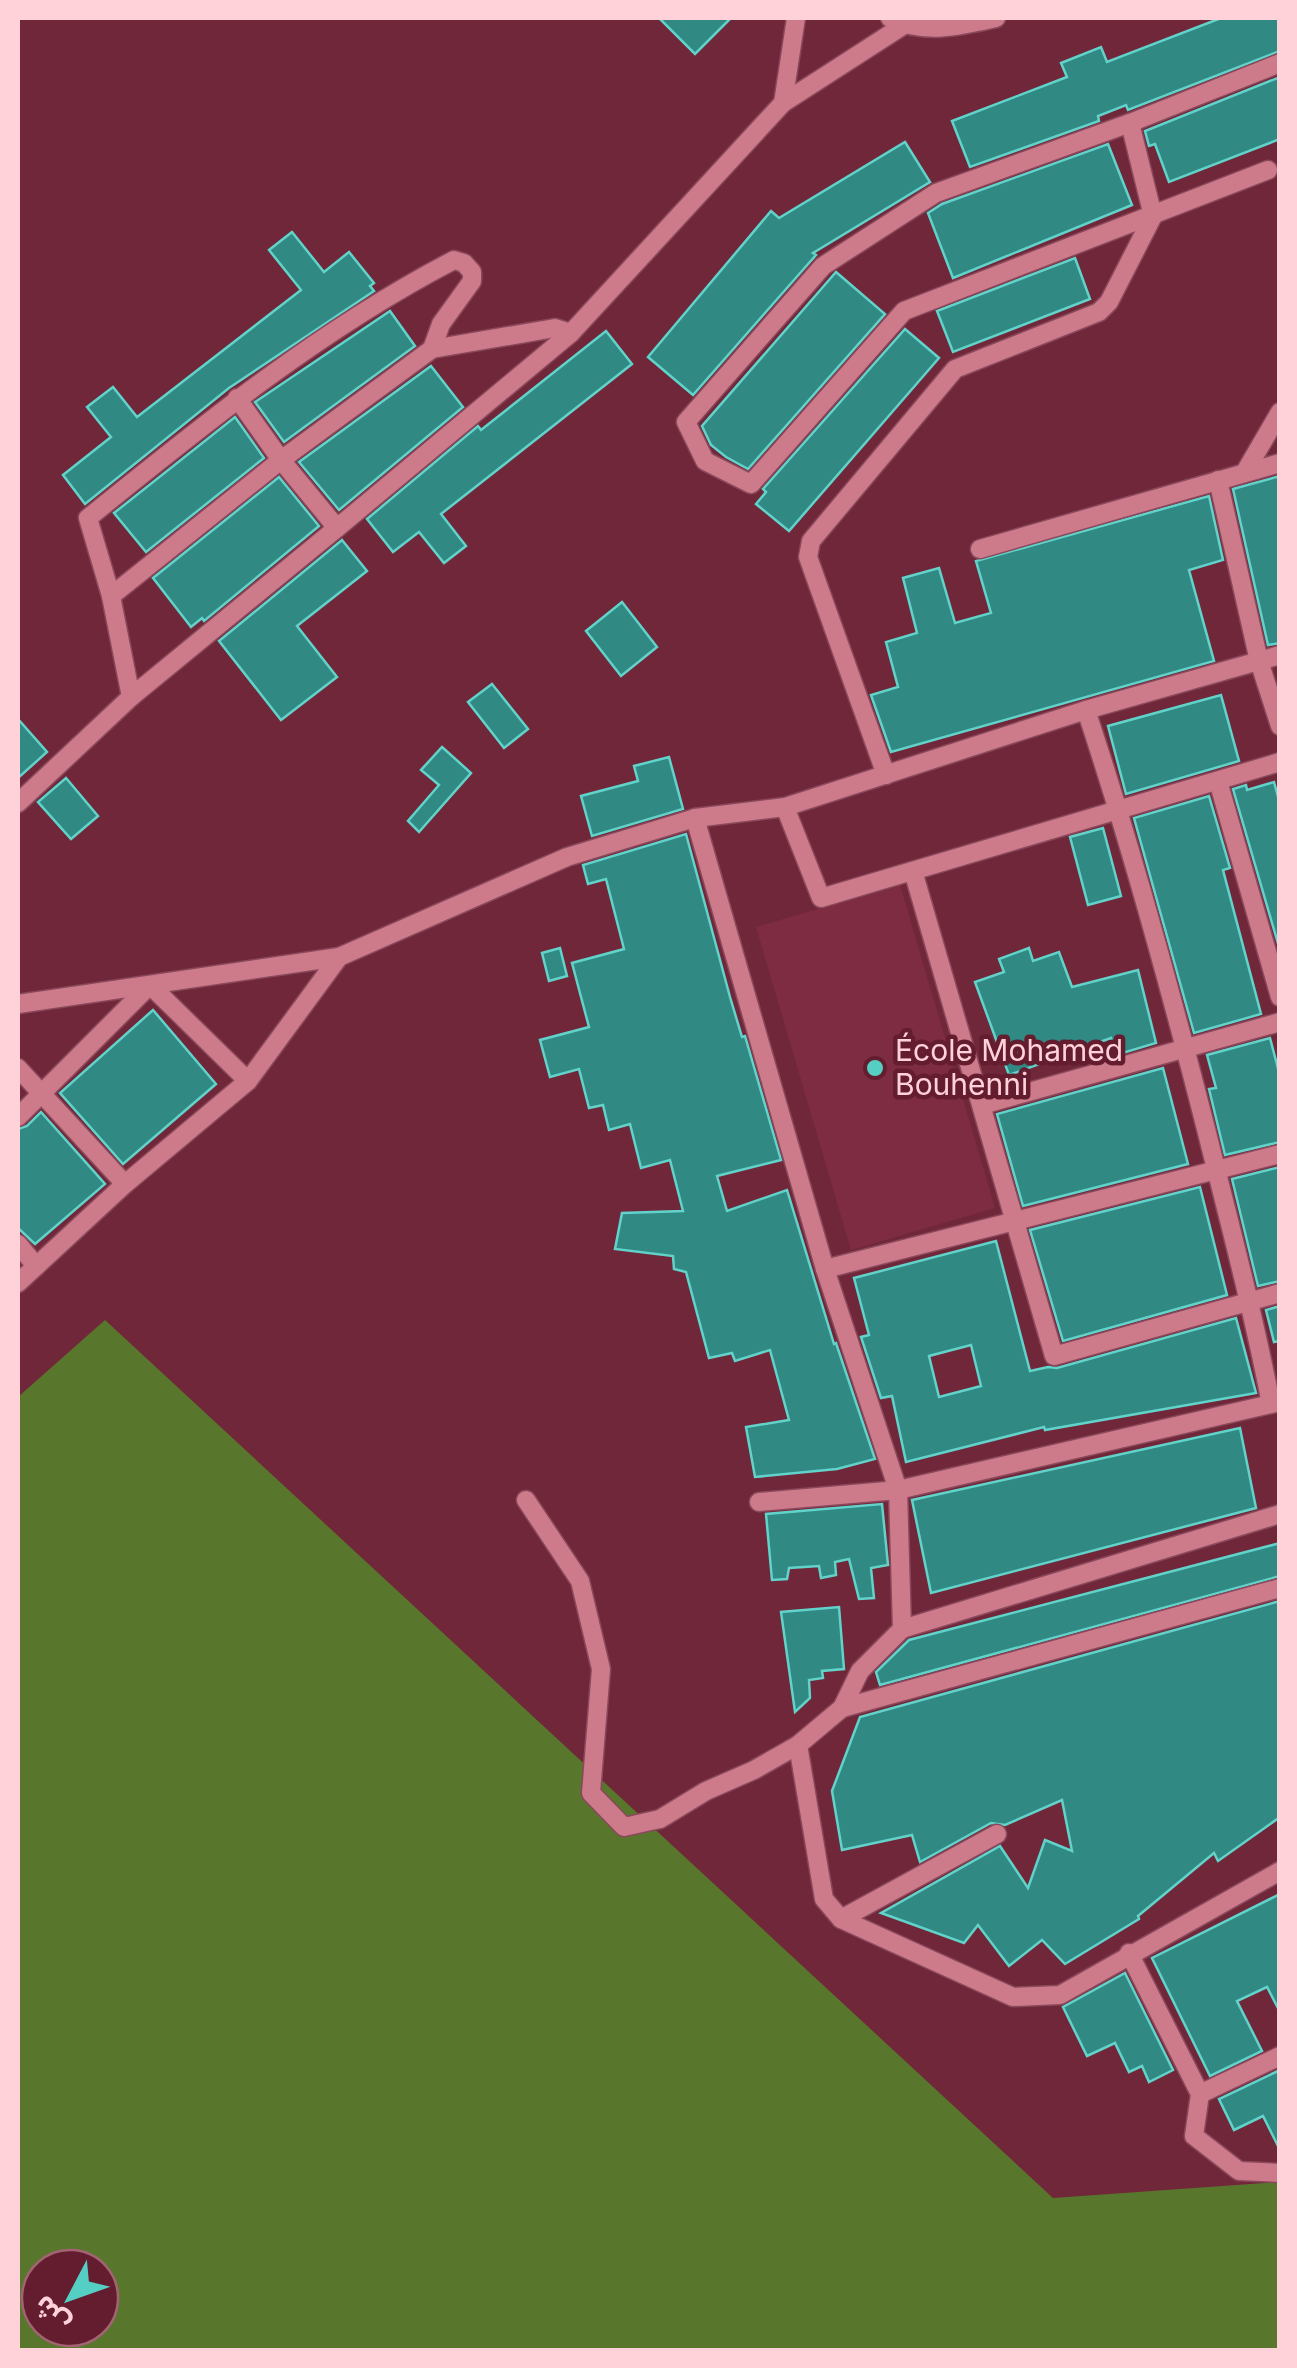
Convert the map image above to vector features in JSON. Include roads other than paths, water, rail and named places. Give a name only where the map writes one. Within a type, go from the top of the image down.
[{"type":"street","points":[[783,103],[796,18]]},
{"type":"street","points":[[18,803],[131,697],[571,334],[783,103],[897,21],[940,28],[988,18]]},
{"type":"street","points":[[1268,170],[904,311],[752,484],[705,460],[686,422],[823,266],[936,193],[1130,123],[1280,63]]},
{"type":"street","points":[[886,774],[808,558],[811,541],[955,369],[1098,312],[1108,302],[1154,216],[1130,123]]},
{"type":"street","points":[[131,697],[110,596],[88,518],[237,398],[404,286],[454,260],[464,263],[472,272],[472,281],[441,324],[432,349]]},
{"type":"street","points":[[110,596],[281,460],[432,349],[556,328],[571,334]]},
{"type":"street","points":[[237,398],[281,460],[338,528]]},
{"type":"street","points":[[1244,472],[1280,412]]},
{"type":"street","points":[[980,549],[1280,463]]},
{"type":"street","points":[[1218,480],[1258,661],[1280,726]]},
{"type":"street","points":[[18,1004],[338,958],[567,857],[695,818],[785,807],[1086,710],[1280,655]]},
{"type":"street","points":[[759,1502],[898,1490],[1275,1403],[1185,1050],[1119,810],[1086,710]]},
{"type":"street","points":[[785,807],[821,898],[1280,762]]},
{"type":"street","points":[[1218,781],[1280,998]]},
{"type":"street","points":[[695,818],[825,1269],[898,1490],[902,1629]]},
{"type":"street","points":[[913,871],[1054,1356],[1280,1293]]},
{"type":"street","points":[[18,1283],[125,1184],[248,1080],[338,958]]},
{"type":"street","points":[[150,985],[248,1080]]},
{"type":"street","points":[[18,1117],[150,985]]},
{"type":"street","points":[[982,1105],[1280,1022]]},
{"type":"street","points":[[18,1068],[125,1184]]},
{"type":"street","points":[[825,1269],[1280,1154]]},
{"type":"street","points":[[18,1244],[36,1266]]},
{"type":"street","points":[[526,1500],[580,1581],[601,1669],[592,1794],[624,1827],[660,1819],[706,1791],[754,1770],[798,1744],[842,1708],[1280,1588]]},
{"type":"street","points":[[842,1708],[860,1671],[902,1629],[1280,1514]]},
{"type":"street","points":[[798,1744],[824,1899],[841,1919],[1013,1998],[1060,1994],[1280,1871]]},
{"type":"street","points":[[841,1919],[997,1834]]},
{"type":"street","points":[[1130,1953],[1200,2094],[1194,2136],[1239,2172],[1280,2173]]},
{"type":"street","points":[[1200,2094],[1280,2056]]},
{"type":"place","name":"École Mohamed Bouhenni","points":[[875,1068]]}]
